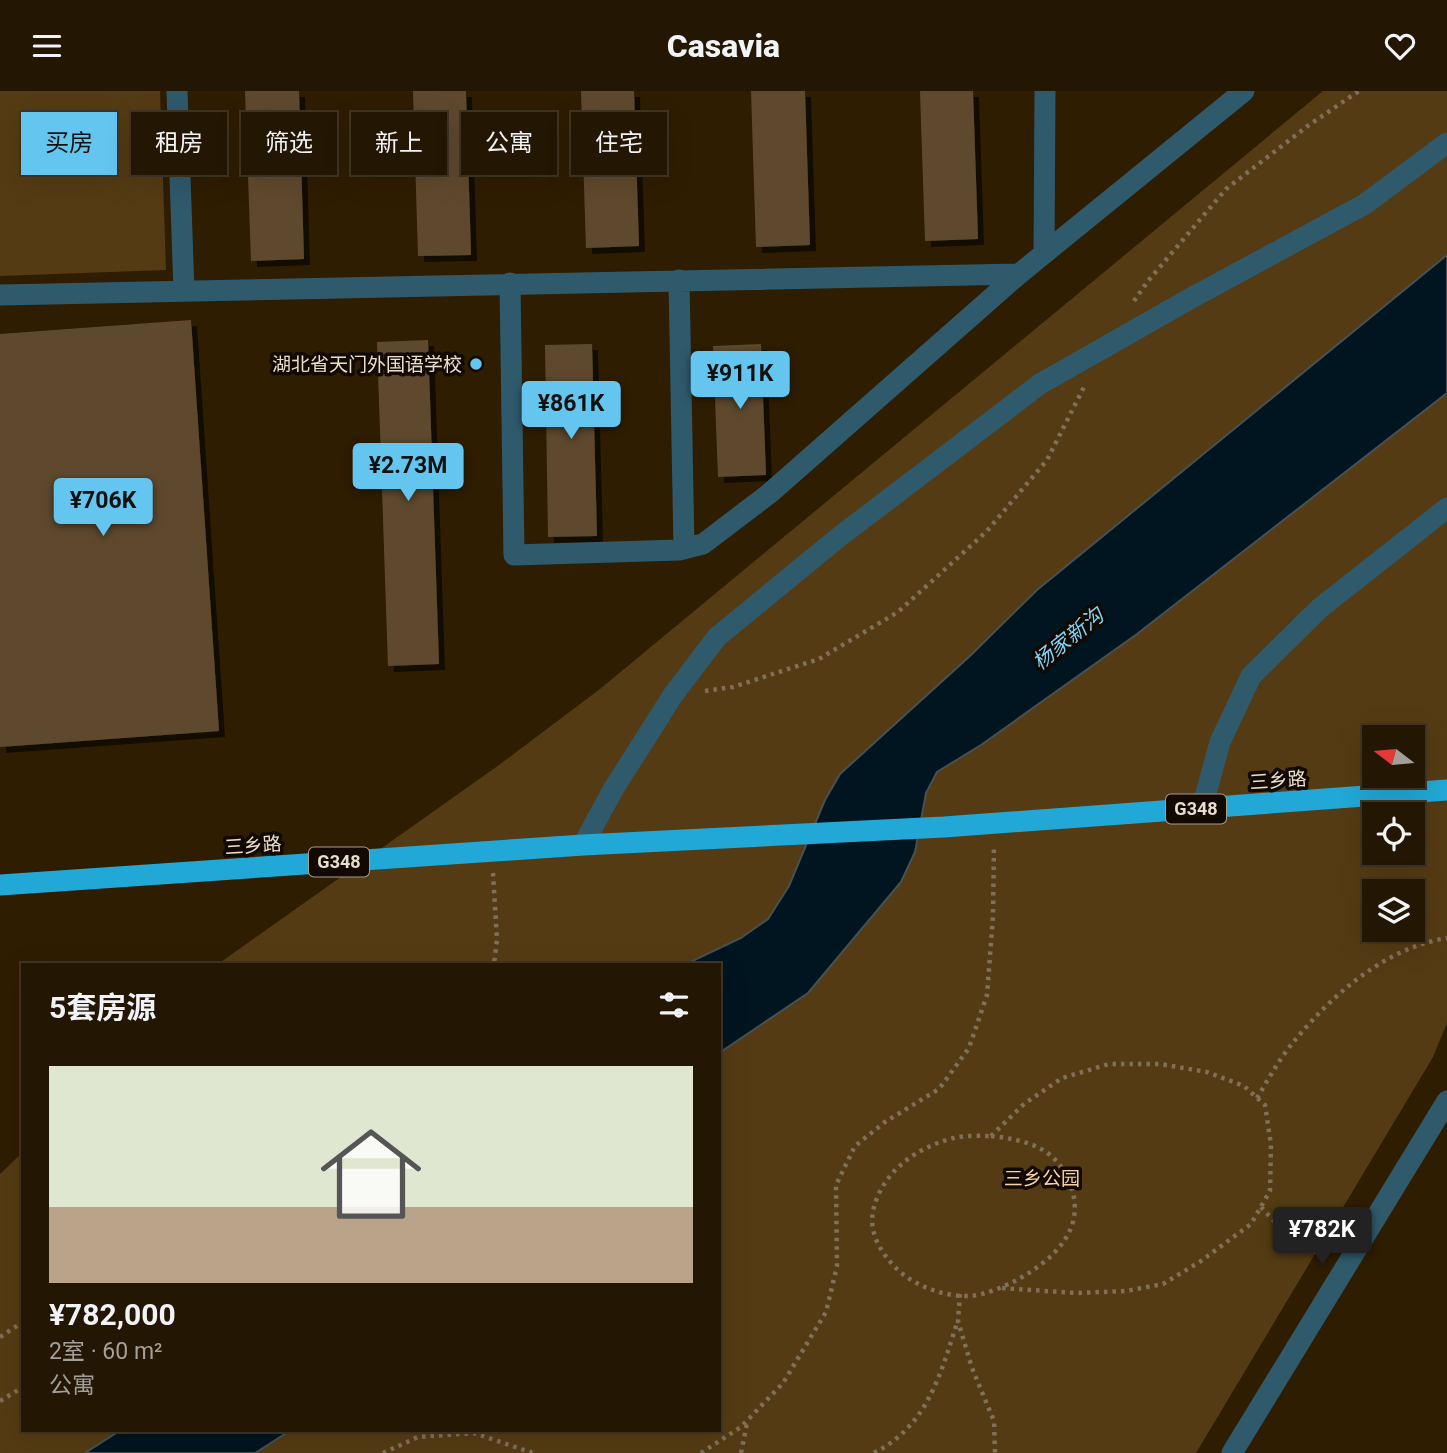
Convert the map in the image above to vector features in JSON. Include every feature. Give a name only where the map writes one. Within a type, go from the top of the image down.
[{"type":"highway","name":"三乡路","points":[[0,885],[588,845],[994,824],[1447,790]]},
{"type":"street","points":[[177,91],[184,291]]},
{"type":"street","points":[[1044,252],[1045,91]]},
{"type":"street","points":[[510,283],[514,555],[684,549],[703,544],[770,493],[1044,252],[1244,91]]},
{"type":"street","points":[[588,845],[614,788],[673,695],[717,637],[839,537],[1040,384],[1365,204],[1447,142]]},
{"type":"street","points":[[0,295],[1019,274]]},
{"type":"street","points":[[679,280],[684,549]]},
{"type":"street","points":[[1202,808],[1220,741],[1251,676],[1320,608],[1447,507]]},
{"type":"street","points":[[1232,1453],[1447,1101]]},
{"type":"path","points":[[1133,303],[1148,281],[1226,190],[1309,125],[1359,91]]},
{"type":"path","points":[[673,695],[733,687],[819,659],[898,612],[986,531],[1046,460],[1105,347]]},
{"type":"path","points":[[701,1453],[747,1421],[783,1383],[826,1312],[838,1266],[836,1185],[855,1146],[886,1122],[939,1089],[969,1048],[987,995],[993,915],[994,824]]},
{"type":"path","points":[[492,851],[497,940],[494,963]]},
{"type":"path","points":[[1257,1098],[1294,1041],[1328,1004],[1377,964],[1429,941],[1447,937]]},
{"type":"path","points":[[991,1136],[1024,1104],[1062,1078],[1109,1064],[1160,1064],[1208,1072],[1244,1086],[1265,1105],[1271,1145],[1270,1191],[1251,1224],[1201,1261],[1163,1284],[1126,1291],[1076,1293],[1001,1288]]},
{"type":"path","points":[[991,1136],[1023,1140],[1052,1156],[1066,1175],[1075,1196],[1073,1224],[1057,1252],[1036,1270],[1001,1288],[970,1296],[939,1292],[903,1276],[883,1254],[872,1231],[873,1209],[881,1188],[897,1167],[924,1149],[955,1138],[991,1136]]},
{"type":"path","points":[[1261,1207],[1282,1230],[1345,1271]]},
{"type":"path","points":[[874,1453],[890,1445],[917,1421],[937,1382],[958,1321],[960,1294]]},
{"type":"path","points":[[958,1321],[972,1368],[994,1421],[995,1453]]},
{"type":"path","points":[[0,1337],[21,1323]]},
{"type":"path","points":[[0,1401],[21,1388]]},
{"type":"path","points":[[741,1453],[747,1421]]},
{"type":"path","points":[[383,1453],[418,1437],[474,1433],[533,1453]]},
{"type":"green space","points":[[0,91],[160,91],[161,112],[131,112],[131,175],[163,175],[166,270],[0,276]]},
{"type":"green space","name":"三乡公园","points":[[1323,91],[1447,91],[1447,1023],[1433,1057],[1196,1453],[0,1453],[0,1174],[21,1154],[21,1432],[721,1432],[721,963],[219,963],[499,765],[600,689]]},
{"type":"water","name":"杨家新沟","points":[[1447,255],[1447,393],[1137,634],[981,745],[937,772],[926,793],[915,852],[901,882],[808,993],[721,1052],[721,963],[688,963],[741,938],[768,919],[789,886],[825,800],[840,774],[971,655],[1037,590]]},
{"type":"water","points":[[118,1432],[288,1432],[255,1453],[85,1453]]},
{"type":"building","points":[[245,91],[299,91],[300,112],[246,112]]},
{"type":"building","points":[[413,91],[466,91],[467,112],[461,112],[461,175],[469,175],[471,255],[418,256],[416,175],[447,175],[447,112],[414,112]]},
{"type":"building","points":[[581,91],[634,91],[635,112],[582,112]]},
{"type":"building","points":[[751,91],[805,91],[810,245],[756,247]]},
{"type":"building","points":[[920,91],[973,91],[978,239],[925,241]]},
{"type":"building","points":[[248,175],[302,175],[304,259],[251,261]]},
{"type":"building","points":[[584,175],[637,175],[639,246],[586,248]]},
{"type":"building","points":[[191,320],[219,731],[0,747],[0,334]]},
{"type":"building","points":[[428,340],[439,664],[388,666],[377,342]]},
{"type":"building","points":[[592,344],[597,536],[548,537],[545,345]]},
{"type":"building","points":[[761,344],[766,475],[718,477],[713,346]]},
{"type":"place","name":"湖北省天门外国语学校","points":[[476,364]]}]
